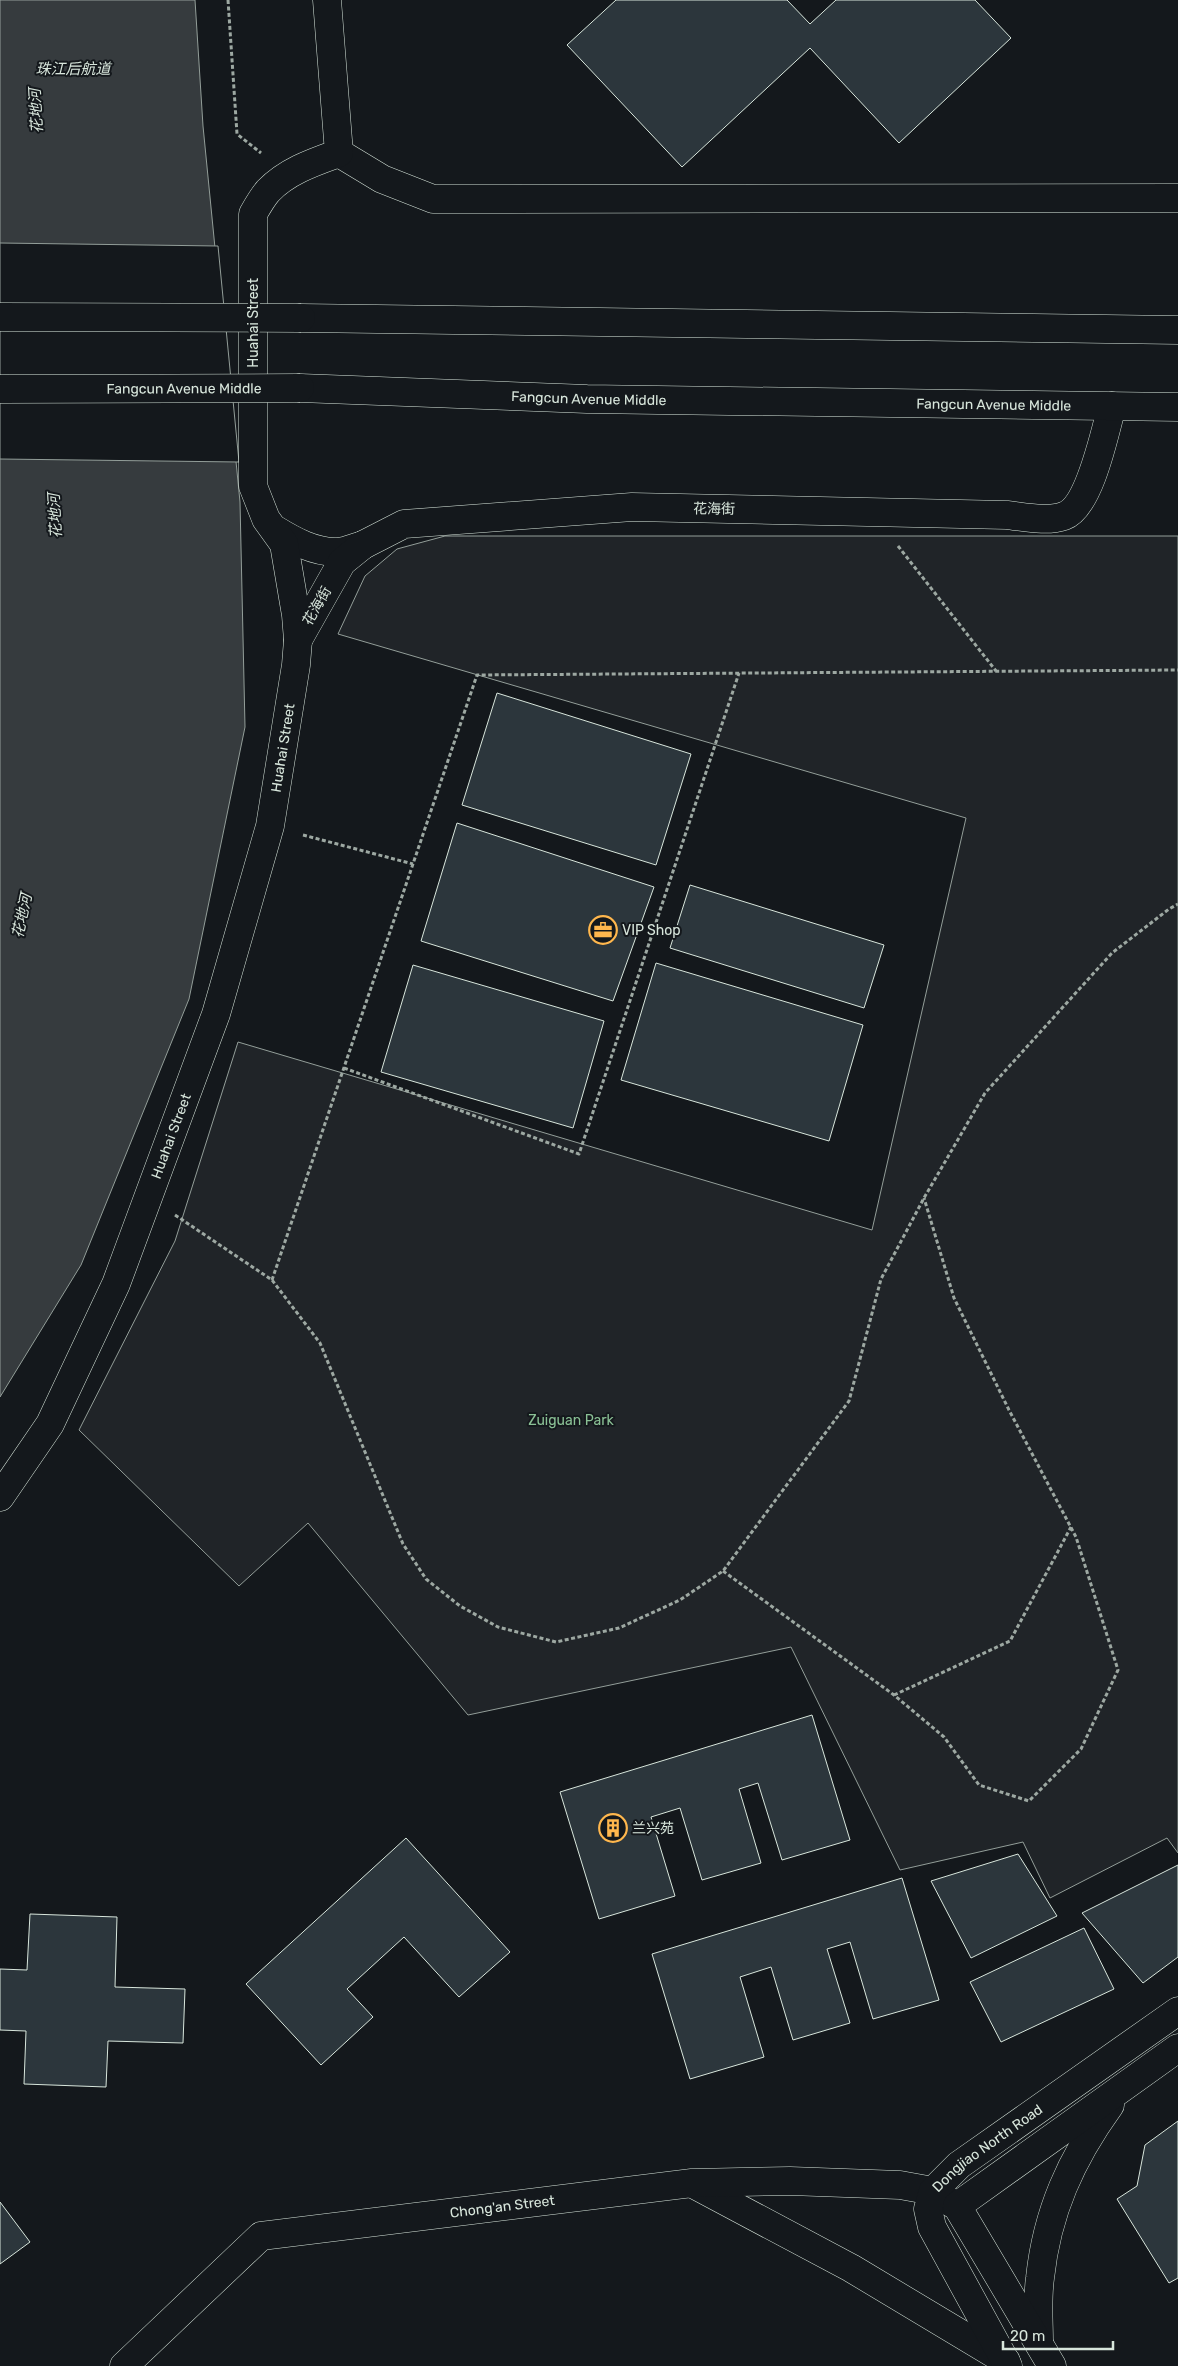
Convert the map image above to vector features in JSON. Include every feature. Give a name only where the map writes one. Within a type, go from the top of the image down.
[{"type":"main road","points":[[327,0],[339,153],[382,179],[433,199],[1178,198]]},
{"type":"main road","name":"Huahai Street","points":[[0,1497],[50,1424],[116,1284],[216,1014],[270,826],[296,665],[298,640],[284,544],[276,530],[266,519],[253,486],[253,214],[267,192],[288,175],[313,162],[339,153]]},
{"type":"main road","points":[[0,317],[301,318],[1178,330]]},
{"type":"main road","name":"Fangcun Avenue Middle","points":[[0,389],[300,388],[587,399],[1178,407]]},
{"type":"main road","name":"花海街","points":[[298,640],[342,562],[363,545],[404,524],[632,507],[1007,515],[1037,519],[1065,516],[1080,502],[1089,487],[1112,406]]},
{"type":"main road","points":[[276,530],[299,544],[317,549],[337,552],[363,545]]},
{"type":"main road","name":"Dongjiao North Road","points":[[1007,2364],[932,2227],[928,2209],[933,2191],[958,2165],[1178,2010]]},
{"type":"main road","name":"Dongjiao North Road","points":[[1045,2355],[957,2206],[1178,2048]]},
{"type":"main road","points":[[1045,2355],[1039,2280],[1047,2234],[1058,2197],[1079,2150],[1122,2088]]},
{"type":"main road","name":"Chong'an Street","points":[[124,2366],[261,2236],[692,2183],[790,2181],[900,2185],[933,2191]]},
{"type":"main road","points":[[692,2183],[851,2268],[1007,2364]]},
{"type":"main road","points":[[933,2191],[957,2206]]},
{"type":"path","points":[[228,0],[237,134],[288,175]]},
{"type":"path","points":[[872,513],[996,671]]},
{"type":"path","points":[[272,1280],[477,675],[1178,670]]},
{"type":"path","points":[[344,1068],[578,1154],[739,673]]},
{"type":"path","points":[[270,826],[413,864]]},
{"type":"path","points":[[148,1197],[272,1280],[320,1343],[403,1544],[426,1580],[460,1606],[498,1627],[556,1642],[619,1628],[680,1600],[723,1571],[849,1402],[882,1279],[924,1198],[985,1093],[1112,953],[1169,908],[1178,904]]},
{"type":"path","points":[[723,1571],[894,1695],[944,1737],[979,1785],[1029,1801],[1080,1749],[1118,1670],[1071,1527],[1009,1410],[954,1298],[924,1198]]},
{"type":"path","points":[[894,1695],[1010,1641],[1071,1527]]},
{"type":"green space","name":"Zuiguan Park","points":[[445,536],[1178,536],[1178,1853],[1167,1838],[1050,1898],[1023,1842],[900,1870],[791,1647],[468,1715],[308,1523],[239,1586],[79,1430],[175,1241],[238,1042],[872,1230],[966,818],[338,634],[365,576],[397,549]]},
{"type":"water","points":[[0,0],[195,0],[203,126],[240,502],[245,727],[189,999],[81,1265],[0,1397]]},
{"type":"pier","points":[[0,243],[218,246],[239,462],[0,459]]},
{"type":"building","points":[[616,0],[787,0],[810,24],[836,0],[975,0],[1011,38],[899,143],[810,48],[682,167],[567,45]]},
{"type":"building","points":[[497,693],[691,754],[656,865],[462,805]]},
{"type":"building","points":[[457,823],[654,887],[613,1001],[421,941]]},
{"type":"building","points":[[690,885],[884,945],[864,1008],[670,948]]},
{"type":"building","points":[[656,963],[863,1025],[829,1141],[621,1080]]},
{"type":"building","points":[[413,965],[604,1021],[573,1128],[381,1072]]},
{"type":"building","name":"兰兴苑","points":[[812,1715],[850,1840],[782,1860],[758,1783],[739,1789],[761,1863],[702,1880],[680,1808],[651,1817],[675,1896],[599,1919],[560,1792]]},
{"type":"building","points":[[406,1838],[510,1952],[459,1997],[404,1937],[347,1989],[373,2017],[321,2065],[246,1984]]},
{"type":"building","points":[[1018,1854],[1057,1916],[971,1958],[931,1881]]},
{"type":"building","points":[[1178,1865],[1178,1957],[1143,1983],[1082,1913]]},
{"type":"building","points":[[902,1878],[939,2000],[873,2019],[850,1942],[827,1949],[850,2023],[793,2040],[771,1967],[740,1977],[764,2057],[690,2079],[652,1954]]},
{"type":"building","points":[[30,1914],[117,1917],[115,1987],[185,1989],[183,2043],[108,2041],[106,2087],[24,2084],[26,2031],[0,2030],[0,1969],[27,1970]]},
{"type":"building","points":[[1084,1928],[1114,1989],[1001,2042],[970,1982]]},
{"type":"building","points":[[1178,2121],[1178,2278],[1169,2283],[1117,2199],[1137,2186],[1145,2145]]},
{"type":"building","points":[[0,2202],[30,2242],[0,2264]]},
{"type":"place","name":"VIP Shop","points":[[603,930]]},
{"type":"place","name":"兰兴苑","points":[[613,1828]]},
{"type":"water label","name":"珠江后航道","points":[[73,69]]},
{"type":"water label","name":"花地河","points":[[36,111]]},
{"type":"water label","name":"花地河","points":[[55,516]]},
{"type":"water label","name":"花地河","points":[[22,916]]}]
